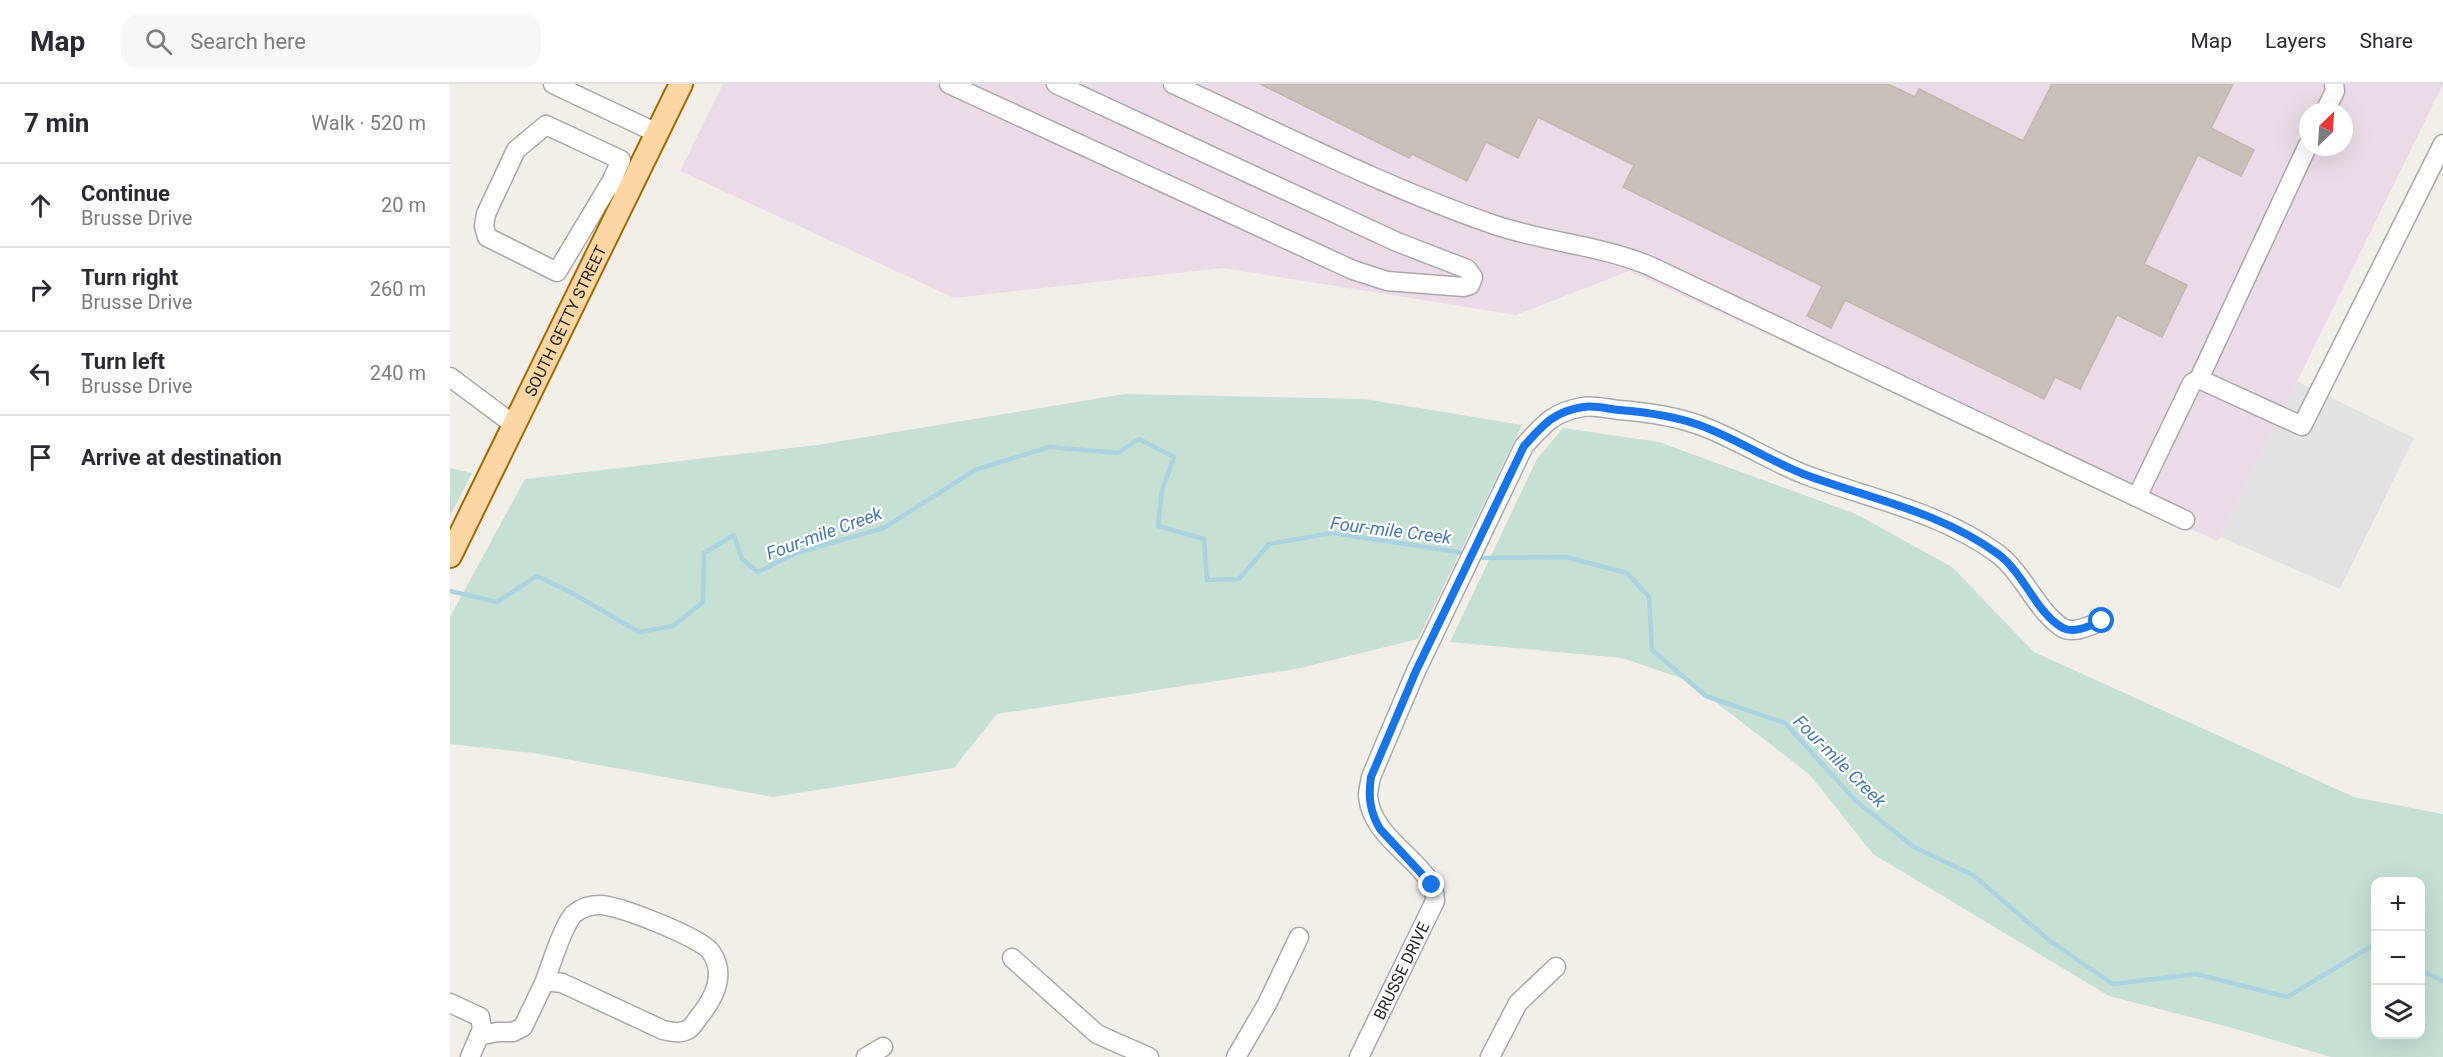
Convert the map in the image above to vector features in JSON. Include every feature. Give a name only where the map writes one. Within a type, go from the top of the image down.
[{"type":"main road","name":"SOUTH GETTY STREET","points":[[450,556],[513,424],[620,186],[657,133],[681,84]]},
{"type":"street","points":[[553,84],[657,133]]},
{"type":"street","points":[[949,84],[1353,270],[1387,280],[1464,287],[1470,285],[1473,277],[1467,269],[1397,242],[1056,84]]},
{"type":"street","points":[[1173,84],[1412,193],[1492,225],[1559,243],[1626,256],[1650,266],[2185,520]]},
{"type":"street","points":[[2330,102],[2335,91],[2334,84]]},
{"type":"street","points":[[546,125],[621,160],[620,186],[556,272],[487,237],[484,226],[486,214],[516,150],[546,125]]},
{"type":"street","points":[[2199,379],[2302,426],[2443,144]]},
{"type":"street","points":[[2138,497],[2192,383],[2199,379],[2303,156]]},
{"type":"street","points":[[450,377],[513,424]]},
{"type":"street","name":"BRUSSE DRIVE","points":[[1359,1057],[1435,901],[1435,892],[1426,876],[1380,829],[1374,819],[1368,795],[1371,777],[1416,671],[1524,446],[1551,417],[1584,407],[1643,412],[1699,425],[1805,474],[1923,514],[1966,533],[2000,555],[2019,574],[2056,622],[2066,630],[2078,629],[2102,621]]},
{"type":"street","points":[[478,1036],[496,1032],[513,1032],[523,1026],[545,981],[572,915],[585,906],[616,907],[696,941],[711,951],[717,966],[718,980],[716,992],[705,1009],[690,1028],[677,1033],[663,1030],[562,983],[545,981]]},
{"type":"street","points":[[1236,1057],[1267,1004],[1299,937]]},
{"type":"street","points":[[1012,958],[1096,1034],[1149,1057]]},
{"type":"street","points":[[1490,1057],[1518,1003],[1556,967]]},
{"type":"street","points":[[450,1003],[480,1017],[482,1029],[470,1057]]},
{"type":"street","points":[[866,1057],[883,1047]]},
{"type":"shaded area","points":[[723,84],[2443,84],[2221,537],[2217,541],[1629,271],[1516,315],[1223,268],[954,298],[680,171]]},
{"type":"shaded area","points":[[2297,381],[2414,438],[2340,589],[2221,537]]},
{"type":"green space","points":[[1125,394],[1365,399],[1522,425],[1418,639],[1296,669],[997,714],[954,768],[773,797],[533,753],[450,744],[450,617],[525,479],[817,445]]},
{"type":"green space","points":[[1563,428],[1659,442],[1856,514],[1952,567],[2034,652],[2354,797],[2443,814],[2443,1057],[2331,1057],[2229,1027],[2109,996],[1873,854],[1810,775],[1687,680],[1622,658],[1450,642],[1537,459]]},
{"type":"green space","points":[[450,468],[472,473],[450,516]]},
{"type":"building","points":[[1260,84],[1888,84],[1915,97],[1919,89],[2023,141],[2052,84],[2233,84],[2211,128],[2254,150],[2241,176],[2198,155],[2144,264],[2187,285],[2162,337],[2117,315],[2080,389],[2055,377],[2044,399],[1845,300],[1831,328],[1807,316],[1822,286],[1623,187],[1634,165],[1538,117],[1518,158],[1486,142],[1467,181],[1412,154],[1409,158]]},
{"type":"waterway","name":"Four-mile Creek","points":[[450,591],[497,602],[537,576],[572,593],[639,632],[673,626],[703,602],[704,553],[734,535],[742,559],[758,572],[796,553],[884,528],[975,470],[1049,447],[1118,453],[1139,439],[1174,457],[1162,490],[1158,526],[1204,539],[1207,580],[1239,579],[1269,544],[1332,533],[1464,553]]},
{"type":"waterway","name":"Four-mile Creek","points":[[1477,558],[1566,557],[1627,573],[1649,597],[1652,650],[1706,696],[1785,723],[1856,801],[1914,847],[1973,875],[2050,941],[2113,984],[2196,974],[2287,997],[2371,947]]},
{"type":"waterway","name":"Four-mile Creek","points":[[2425,972],[2443,981]]},
{"type":"route","points":[[1432,885],[1380,829],[1374,819],[1368,795],[1371,777],[1416,671],[1524,446],[1551,417],[1584,407],[1643,412],[1699,425],[1805,474],[1933,518],[1966,533],[2000,555],[2019,574],[2056,622],[2066,630],[2078,629],[2102,621]]}]
